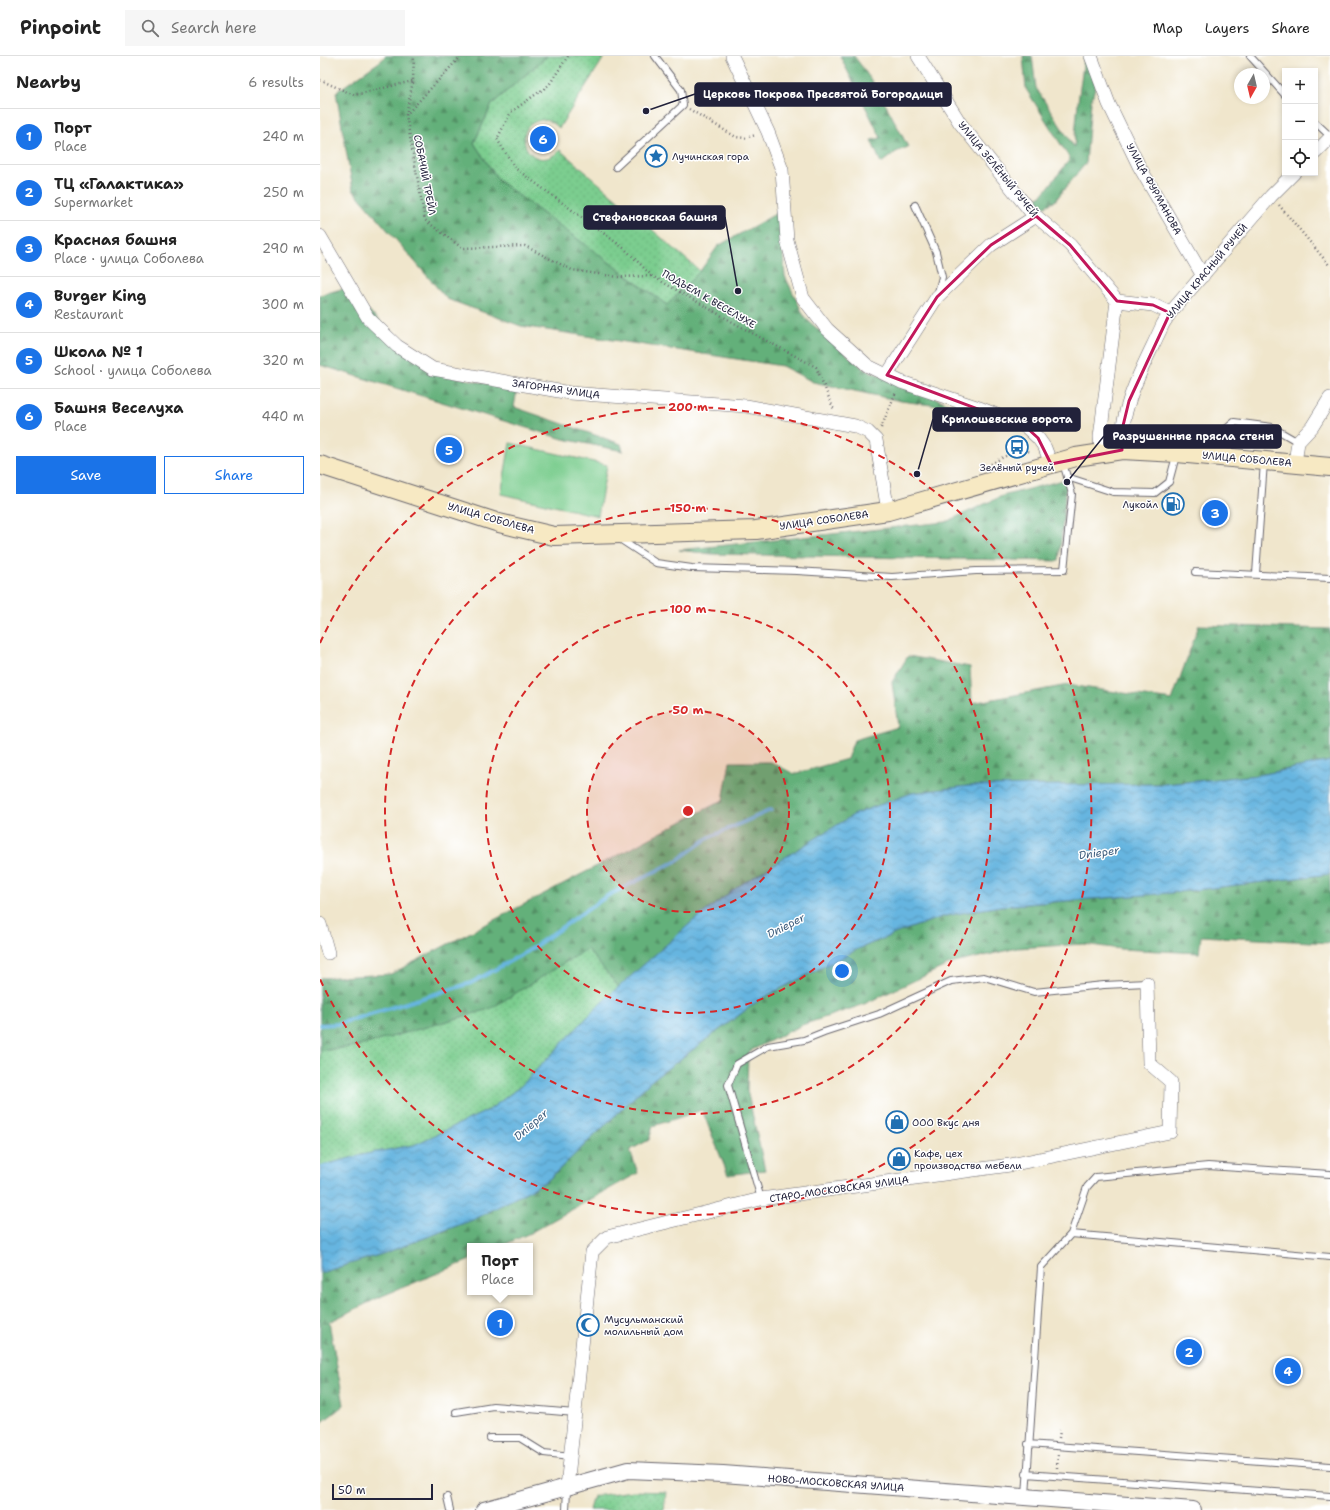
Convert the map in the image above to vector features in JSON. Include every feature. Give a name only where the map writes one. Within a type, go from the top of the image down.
[{"type":"main road","name":"УЛИЦА СОБОЛЕВА","points":[[320,465],[499,522],[554,536],[756,530],[888,511],[1060,467],[1101,453],[1122,450],[1177,452],[1330,467]]},
{"type":"street","points":[[732,56],[768,132],[782,170],[787,240],[803,298],[827,329],[868,366],[901,382],[982,409],[1026,426],[1038,438],[1060,467]]},
{"type":"street","name":"УЛИЦА ЗЕЛЁНЫЙ РУЧЕЙ","points":[[918,56],[960,123],[1036,216],[1070,245],[1116,301]]},
{"type":"street","name":"УЛИЦА ФУРМАНОВА","points":[[1091,56],[1109,104],[1139,166],[1203,276]]},
{"type":"street","points":[[1318,150],[1330,137]]},
{"type":"street","name":"УЛИЦА КРАСНЫЙ РУЧЕЙ","points":[[1122,450],[1121,434],[1129,401],[1163,324],[1170,313],[1271,196],[1291,176]]},
{"type":"street","points":[[887,375],[937,297],[991,245],[1036,216]]},
{"type":"street","name":"ЗАГОРНАЯ УЛИЦА","points":[[320,236],[368,318],[397,346],[433,369],[570,393],[746,406],[840,422],[862,429],[868,432],[876,440]]},
{"type":"street","points":[[1101,453],[1100,437],[1116,301],[1153,305],[1170,313]]},
{"type":"street","points":[[1295,464],[1298,442],[1312,427],[1330,398]]},
{"type":"street","points":[[876,440],[888,511]]},
{"type":"street","points":[[320,924],[328,953]]},
{"type":"street","name":"СТАРО-МОСКОВСКАЯ УЛИЦА","points":[[567,1487],[592,1252],[607,1237],[761,1199],[1010,1165],[1170,1132],[1171,1082],[1149,1063],[1147,983]]},
{"type":"street","name":"НОВО-МОСКОВСКАЯ УЛИЦА","points":[[484,1510],[628,1470],[723,1474],[1193,1510]]},
{"type":"lane","points":[[616,167],[683,105],[681,90],[655,56]]},
{"type":"lane","points":[[1250,56],[1282,92]]},
{"type":"lane","points":[[1318,125],[1330,137]]},
{"type":"lane","points":[[915,205],[936,252],[939,264],[942,277],[937,297]]},
{"type":"lane","points":[[1222,457],[1227,428],[1234,422],[1272,427],[1298,442]]},
{"type":"lane","points":[[1060,467],[1113,492],[1155,493],[1169,482],[1177,452]]},
{"type":"lane","points":[[1256,574],[1264,461]]},
{"type":"lane","points":[[612,534],[656,563],[692,568],[797,570],[892,577],[976,571],[1064,570],[1072,494],[1060,467]]},
{"type":"lane","points":[[1195,572],[1330,578]]},
{"type":"lane","points":[[761,1199],[728,1085],[737,1064],[768,1046],[804,1040],[879,1014],[951,981],[984,977],[1034,992],[1147,983]]},
{"type":"lane","points":[[1026,1498],[1026,1474],[1041,1267],[1071,1234],[1087,1187],[1096,1177],[1208,1166],[1330,1174]]},
{"type":"lane","points":[[1071,1234],[1330,1257]]},
{"type":"lane","points":[[456,1412],[493,1406],[575,1413]]},
{"type":"lane","points":[[490,1438],[520,1438],[544,1453],[571,1456]]},
{"type":"lane","points":[[1028,1444],[1330,1466]]},
{"type":"lane","points":[[1026,1474],[1330,1496]]},
{"type":"lane","points":[[566,1510],[567,1487]]},
{"type":"lane","points":[[447,1497],[450,1510]]},
{"type":"path","points":[[406,115],[413,80],[414,56]]},
{"type":"path","points":[[406,115],[461,56]]},
{"type":"path","name":"ПОДЪЕМ К ВЕСЕЛУХЕ","points":[[568,56],[548,85],[511,112],[497,139],[515,168],[625,248],[652,276],[752,333],[816,367],[840,422]]},
{"type":"path","points":[[320,80],[354,95],[413,80]]},
{"type":"path","points":[[683,105],[736,137],[745,138],[759,135]]},
{"type":"path","name":"СОБАЧИЙ ТРЕЙЛ","points":[[406,115],[425,220],[462,248],[525,246],[572,270],[618,276],[652,276]]},
{"type":"path","points":[[1271,196],[1330,266]]},
{"type":"path","points":[[876,440],[901,382]]},
{"type":"highlighted area","points":[[1036,216],[1070,245],[1117,301],[1153,305],[1170,313],[1129,401],[1121,434],[1122,450],[1051,464],[1038,438],[1026,427],[887,375],[937,297],[991,245]]},
{"type":"green space","points":[[385,56],[547,56],[492,104],[474,143],[499,181],[667,305],[700,271],[718,246],[779,212],[785,276],[805,318],[864,369],[962,409],[901,401],[813,382],[782,366],[521,326],[447,299],[353,190],[336,92],[382,60]]},
{"type":"green space","points":[[547,56],[605,56],[559,128],[552,122],[546,120],[537,121],[529,127],[525,134],[524,142],[533,156],[541,158],[550,157],[560,150],[700,271],[667,305],[499,181],[474,143],[492,104]]},
{"type":"green space","points":[[840,56],[854,56],[883,100],[908,147],[896,152],[881,163],[871,140],[881,138]]},
{"type":"green space","points":[[1023,56],[1032,56],[1036,88],[1074,147],[1084,58],[1096,84],[1091,102],[1086,163],[1054,202],[1038,209],[1031,201],[1043,194],[1070,159],[1026,89]]},
{"type":"green space","points":[[345,288],[432,372],[517,390],[514,407],[621,444],[623,451],[563,439],[320,365],[320,295]]},
{"type":"green space","points":[[510,443],[607,465],[598,516],[501,494]]},
{"type":"green space","points":[[1067,479],[1059,561],[711,554],[679,550],[946,522],[1002,496]]},
{"type":"green space","points":[[1199,625],[1330,629],[1330,761],[1259,775],[1165,784],[968,786],[912,793],[855,814],[739,886],[693,921],[619,987],[587,949],[490,1009],[363,1045],[320,1051],[320,978],[391,974],[723,800],[730,762],[771,762],[794,774],[847,759],[854,740],[898,727],[892,682],[908,656],[970,667],[972,703],[1068,685],[1172,700]]},
{"type":"green space","points":[[1330,874],[1330,943],[1201,936],[1199,953],[1120,949],[1084,944],[1017,948],[950,964],[862,1005],[802,1025],[748,1052],[747,1090],[765,1170],[728,1175],[702,1110],[653,1126],[649,1140],[630,1150],[638,1173],[528,1234],[508,1243],[467,1243],[467,1261],[382,1296],[329,1322],[344,1405],[320,1424],[320,1273],[382,1254],[475,1219],[547,1181],[652,1080],[762,998],[858,949],[899,932],[945,916],[1000,906],[1170,893]]},
{"type":"green space","points":[[587,948],[619,987],[521,1086],[489,1110],[414,1145],[366,1154],[320,1166],[320,1051],[363,1045],[549,970]]},
{"type":"green space","points":[[633,1491],[666,1492],[664,1510],[589,1510],[593,1496]]},
{"type":"water","name":"Dnieper","points":[[1330,761],[1330,874],[1170,893],[1000,906],[945,916],[899,932],[858,949],[762,998],[652,1080],[547,1181],[475,1219],[382,1254],[320,1273],[320,1166],[366,1154],[414,1145],[489,1110],[521,1086],[604,1000],[693,921],[739,886],[855,814],[912,793],[968,786],[1165,784],[1259,775]]},
{"type":"waterway","points":[[320,1025],[338,1024],[471,983],[528,951],[607,896],[676,861],[708,838],[771,810]]},
{"type":"place","name":"Церковь Покрова Пресвятой Богородицы","points":[[646,111]]},
{"type":"place","name":"Башня Веселуха","points":[[543,139]]},
{"type":"place","name":"Лучинская гора","points":[[656,156]]},
{"type":"place","name":"Стефановская башня","points":[[738,291]]},
{"type":"place","name":"Зелёный ручей","points":[[1017,447]]},
{"type":"place","name":"Школа № 1","points":[[449,450]]},
{"type":"place","name":"Крылошевские ворота","points":[[917,474]]},
{"type":"place","name":"Разрушенные прясла стены","points":[[1067,482]]},
{"type":"place","name":"Лукойл","points":[[1173,504]]},
{"type":"place","name":"Красная башня","points":[[1215,513]]},
{"type":"place","name":"ООО Вкус дня","points":[[897,1122]]},
{"type":"place","name":"Кафе, цех производства мебели","points":[[899,1159]]},
{"type":"place","name":"Порт","points":[[500,1323]]},
{"type":"place","name":"Мусульманский молильный дом","points":[[588,1325]]},
{"type":"place","name":"ТЦ «Галактика»","points":[[1189,1352]]},
{"type":"place","name":"Burger King","points":[[1288,1371]]}]
